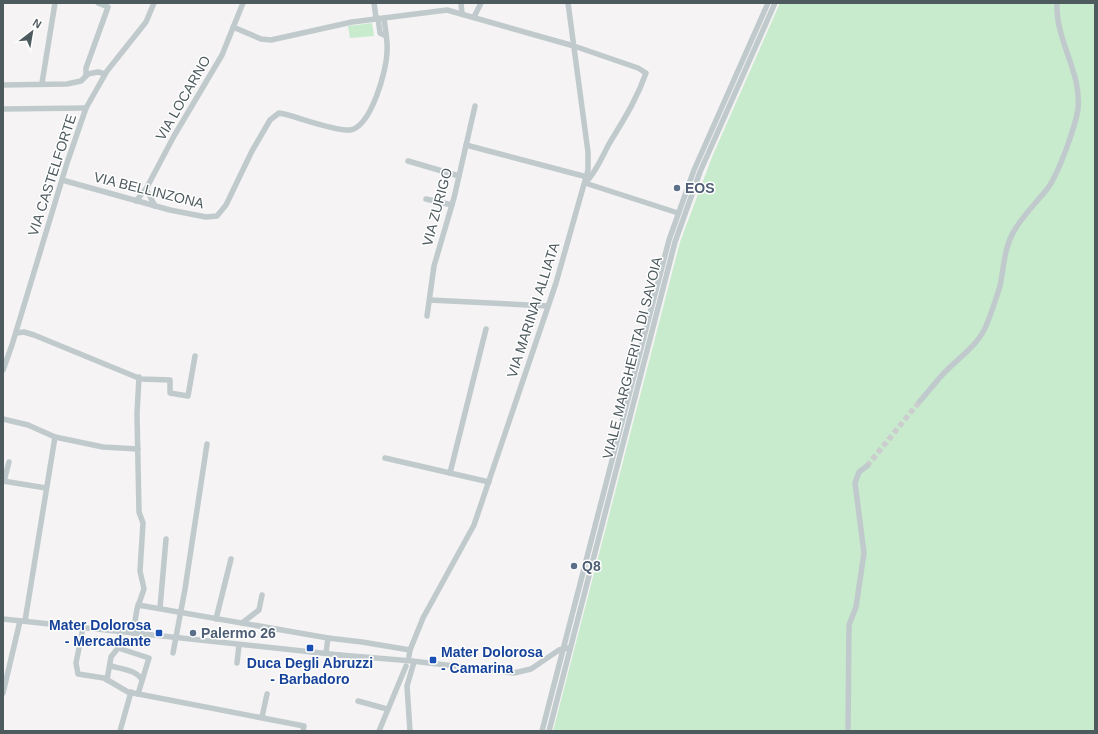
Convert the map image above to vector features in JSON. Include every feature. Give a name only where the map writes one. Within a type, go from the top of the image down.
[{"type":"street","points":[[42,83],[55,3]]},
{"type":"street","points":[[86,76],[86,68],[108,7],[98,3]]},
{"type":"street","name":"VIA CASTELFORTE","points":[[3,370],[16,333],[62,180],[86,108],[105,74],[146,22],[154,3]]},
{"type":"street","name":"VIA LOCARNO","points":[[136,201],[146,189],[174,136],[222,55],[243,3]]},
{"type":"street","points":[[374,3],[379,18]]},
{"type":"street","points":[[461,3],[462,14]]},
{"type":"street","points":[[474,17],[481,3]]},
{"type":"street","points":[[568,3],[588,152],[586,180]]},
{"type":"street","name":"VIALE MARGHERITA DI SAVOIA","points":[[549,731],[567,650],[659,279],[678,213],[697,163],[768,3]]},
{"type":"street","name":"VIALE MARGHERITA DI SAVOIA","points":[[542,731],[567,650],[572,644],[675,242],[700,172],[775,3]]},
{"type":"street","points":[[920,401],[943,374],[972,347],[986,327],[999,287],[1008,242],[1019,222],[1048,187],[1057,173],[1075,123],[1078,109],[1077,87],[1059,30],[1056,14],[1057,3]]},
{"type":"street","name":"VIA MARINAI ALLIATA","points":[[233,27],[261,39],[272,40],[294,36],[322,27],[379,18],[447,10],[574,46],[605,56],[646,73],[626,118],[594,173],[586,180],[548,306],[474,525],[422,618],[410,650],[412,660],[407,686],[410,731]]},
{"type":"street","name":"VIA BELLINZONA","points":[[62,180],[155,206],[206,217],[219,214],[262,133],[270,120],[279,113],[340,129],[357,128],[365,121],[378,91],[387,51],[384,35],[380,33],[379,18]]},
{"type":"street","points":[[3,85],[42,83],[67,84],[81,81],[86,76],[98,72],[105,74]]},
{"type":"street","name":"VIA ZURIGO","points":[[427,316],[434,266],[452,205],[475,106]]},
{"type":"street","points":[[3,109],[86,108]]},
{"type":"street","points":[[466,145],[586,180],[678,213]]},
{"type":"street","points":[[408,161],[459,176]]},
{"type":"street","points":[[146,189],[155,206]]},
{"type":"street","points":[[426,200],[452,205]]},
{"type":"street","points":[[430,300],[548,306]]},
{"type":"street","points":[[450,473],[486,329]]},
{"type":"street","points":[[16,333],[24,332],[34,335],[142,379],[170,380],[170,393],[188,396],[195,356]]},
{"type":"street","points":[[133,633],[138,605],[144,588],[140,570],[143,523],[139,512],[139,377]]},
{"type":"street","points":[[3,419],[24,423],[55,437],[103,447],[138,449]]},
{"type":"street","points":[[3,693],[23,621],[55,437]]},
{"type":"street","points":[[173,653],[181,612],[207,444]]},
{"type":"street","points":[[385,458],[489,482]]},
{"type":"street","points":[[9,462],[4,481],[46,488]]},
{"type":"street","points":[[848,731],[849,625],[856,607],[864,553],[855,483],[859,472],[867,466]]},
{"type":"street","points":[[160,608],[166,539]]},
{"type":"street","points":[[216,619],[232,559]]},
{"type":"street","points":[[242,623],[259,610],[262,595]]},
{"type":"street","points":[[138,605],[328,638],[410,650]]},
{"type":"street","points":[[3,619],[326,654],[412,660],[514,673],[531,669],[548,657],[567,650]]},
{"type":"street","points":[[83,628],[76,663],[78,674],[108,680],[130,692],[138,694],[304,726],[303,731]]},
{"type":"street","points":[[108,680],[113,652],[118,648],[120,632]]},
{"type":"street","points":[[326,654],[328,638]]},
{"type":"street","points":[[237,663],[239,645]]},
{"type":"street","points":[[118,648],[149,658],[138,694]]},
{"type":"street","points":[[111,666],[134,672],[140,676],[142,680]]},
{"type":"street","points":[[379,731],[406,666]]},
{"type":"street","points":[[120,731],[130,692]]},
{"type":"street","points":[[262,717],[267,694]]},
{"type":"street","points":[[358,701],[387,709]]},
{"type":"green space","points":[[780,3],[1095,3],[1095,731],[553,731],[680,242],[712,157]]},
{"type":"green space","points":[[372,23],[374,36],[350,38],[348,26]]},
{"type":"tunnel","points":[[867,466],[920,401]]},
{"type":"place","name":"EOS","points":[[677,188]]},
{"type":"place","name":"Q8","points":[[574,566]]},
{"type":"place","name":"Mater Dolorosa - Mercadante","points":[[159,633]]},
{"type":"place","name":"Palermo 26","points":[[193,633]]},
{"type":"place","name":"Duca Degli Abruzzi - Barbadoro","points":[[310,648]]},
{"type":"place","name":"Mater Dolorosa - Camarina","points":[[433,660]]}]
